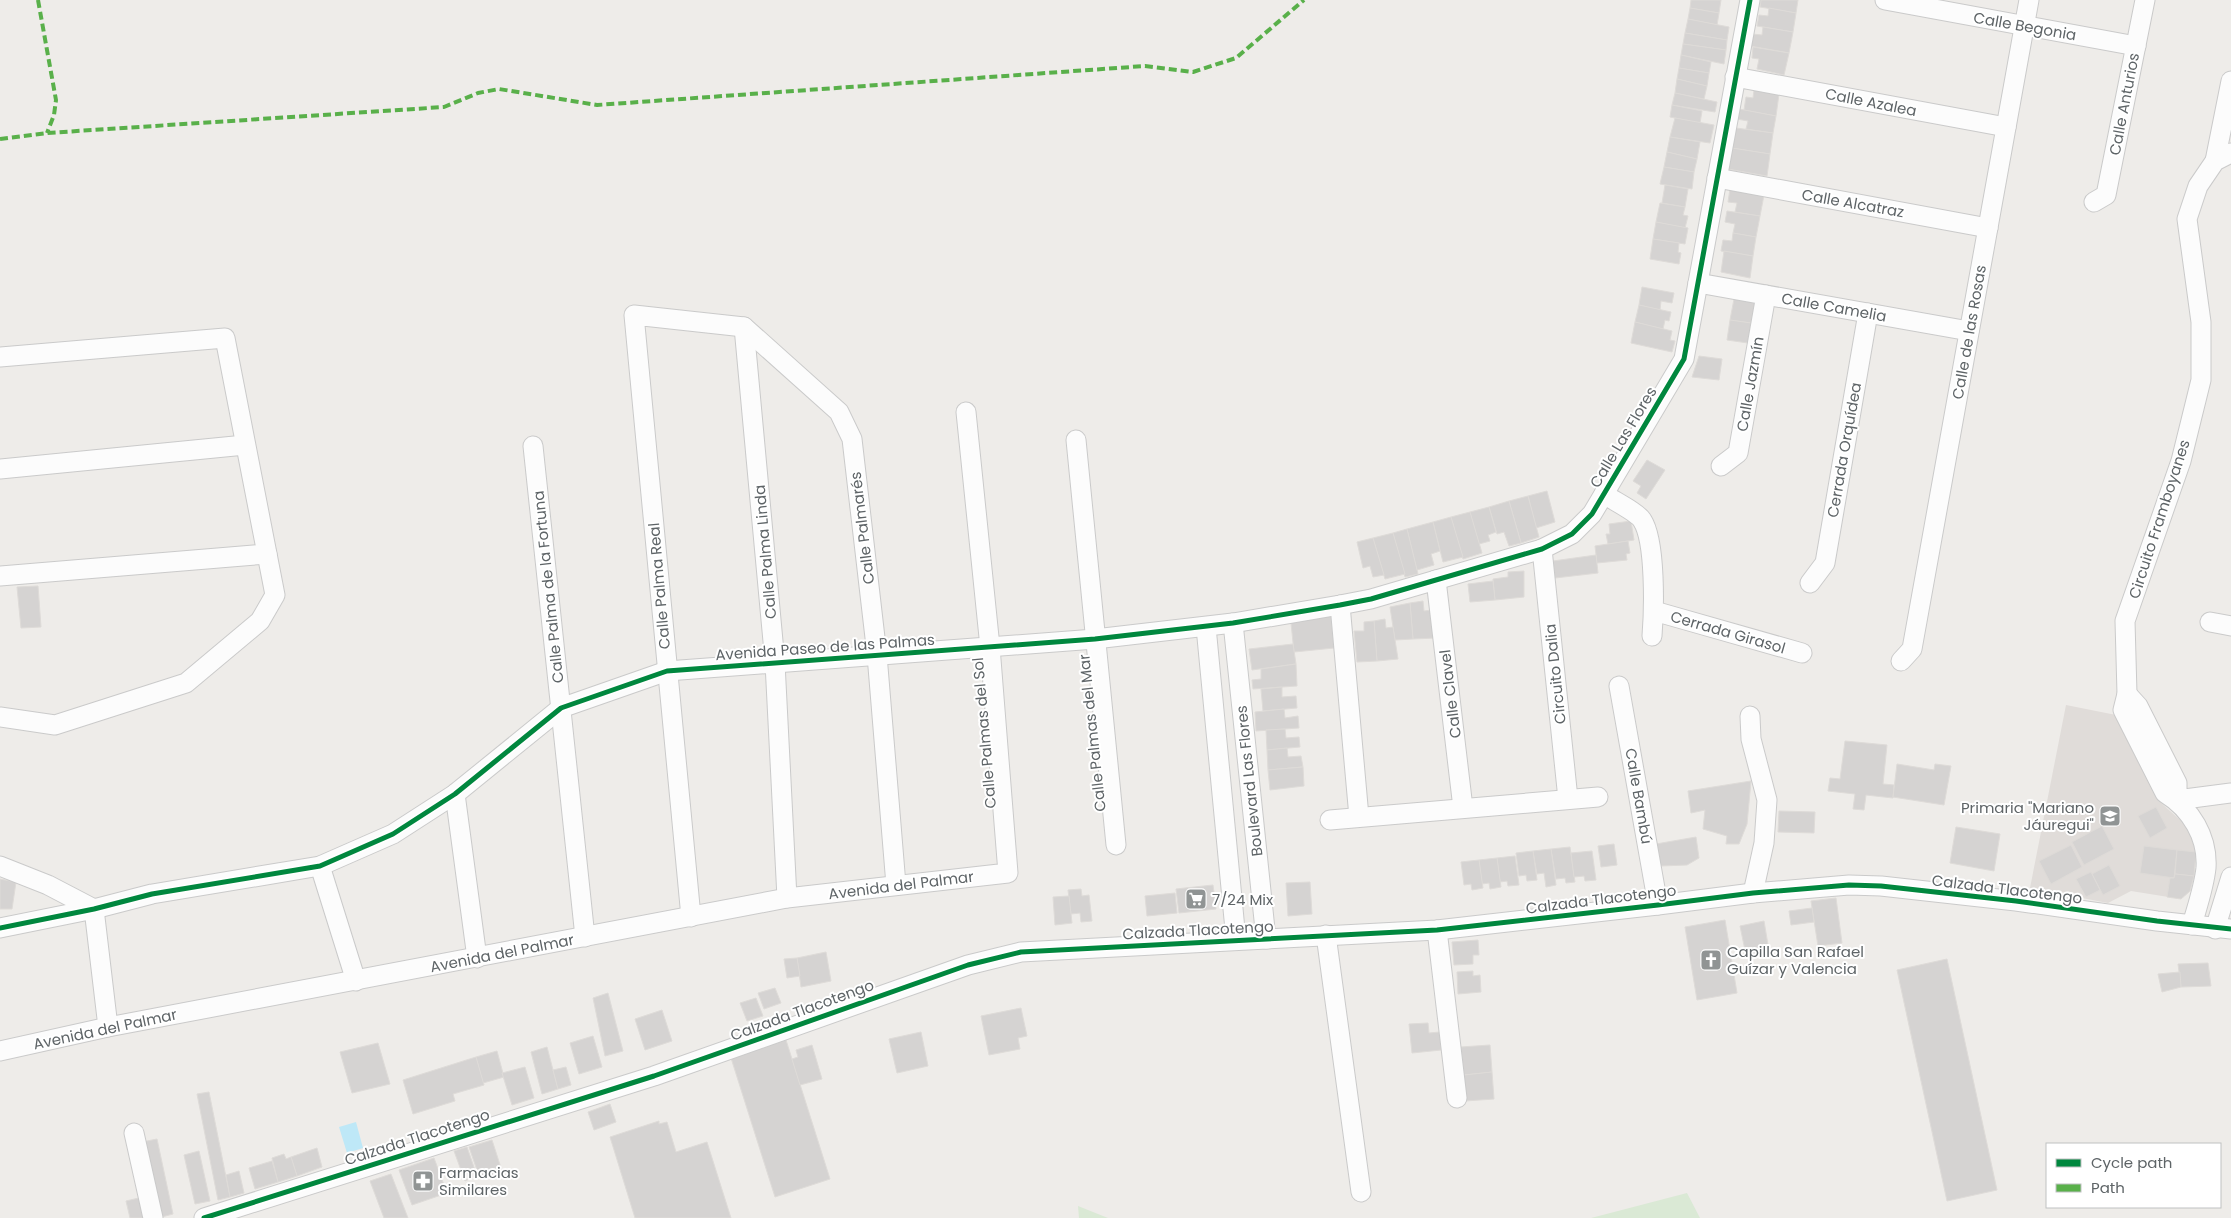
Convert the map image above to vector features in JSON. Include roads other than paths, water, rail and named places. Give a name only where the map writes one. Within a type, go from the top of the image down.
[{"type":"street","name":"Calle Las Flores","points":[[1232,623],[1371,599],[1542,549],[1572,534],[1592,514],[1684,359],[1750,0]]},
{"type":"street","name":"Calle Begonia","points":[[1885,0],[2024,27],[2136,46]]},
{"type":"street","name":"Calle de las Rosas","points":[[1901,661],[1912,649],[2029,0]]},
{"type":"street","name":"Calle Anturios","points":[[2094,202],[2106,195],[2145,0]]},
{"type":"street","name":"Calle Azalea","points":[[1735,77],[2006,128]]},
{"type":"street","points":[[2223,157],[2231,81]]},
{"type":"street","name":"Circuito Framboyanes","points":[[2192,925],[2206,871],[2206,860],[2198,825],[2177,800],[2165,793],[2123,710],[2127,694],[2125,621],[2181,461],[2200,380],[2201,322],[2187,219],[2198,186],[2223,157]]},
{"type":"street","name":"Calle Alcatraz","points":[[1717,178],[1988,228]]},
{"type":"street","name":"Calle Camelia","points":[[1698,283],[1969,331]]},
{"type":"street","name":"Calle Jazmín","points":[[1721,466],[1738,453],[1766,295]]},
{"type":"street","name":"Cerrada Orquídea","points":[[1810,583],[1824,563],[1868,313]]},
{"type":"street","name":"Calle Palma Real","points":[[691,917],[634,315],[744,327]]},
{"type":"street","name":"Calle Palmarés","points":[[744,327],[839,412],[852,439],[877,655],[896,885]]},
{"type":"street","name":"Calle Palma Linda","points":[[744,327],[776,663],[787,898]]},
{"type":"street","points":[[0,358],[225,338],[275,595],[260,621],[186,683],[55,725],[0,717]]},
{"type":"street","name":"Calle Palmas del Sol","points":[[966,412],[990,647],[1008,873]]},
{"type":"street","name":"Calle Palmas del Mar","points":[[1076,440],[1116,845]]},
{"type":"street","points":[[0,469],[245,445]]},
{"type":"street","name":"Calle Palma de la Fortuna","points":[[533,446],[585,937]]},
{"type":"street","name":"Cerrada Girasol","points":[[1604,494],[1642,520],[1649,540],[1654,611],[1652,636]]},
{"type":"street","name":"Circuito Dalia","points":[[1542,549],[1568,800]]},
{"type":"street","points":[[0,576],[267,554]]},
{"type":"street","name":"Calle Clavel","points":[[1436,580],[1464,808]]},
{"type":"street","points":[[1340,605],[1359,817]]},
{"type":"street","name":"Cerrada Girasol","points":[[1654,611],[1802,653]]},
{"type":"street","points":[[2210,622],[2231,626]]},
{"type":"street","name":"Avenida Paseo de las Palmas","points":[[0,928],[94,909],[152,894],[320,866],[393,834],[455,794],[561,708],[667,671],[990,647],[1232,623]]},
{"type":"street","name":"Boulevard Las Flores","points":[[1232,623],[1266,938]]},
{"type":"street","name":"Boulevard Las Flores","points":[[1206,626],[1236,940]]},
{"type":"street","name":"Calle Bambú","points":[[1619,686],[1658,905]]},
{"type":"street","points":[[1750,716],[1751,739],[1767,800],[1764,843],[1752,893]]},
{"type":"street","points":[[2177,800],[2231,793]]},
{"type":"street","points":[[455,794],[477,958]]},
{"type":"street","points":[[1330,820],[1598,797]]},
{"type":"street","points":[[2206,860],[2218,868],[2231,872]]},
{"type":"street","points":[[0,866],[48,885],[94,909],[108,1027]]},
{"type":"street","points":[[320,866],[356,981]]},
{"type":"street","name":"Avenida del Palmar","points":[[0,1051],[108,1027],[787,898],[1008,873]]},
{"type":"street","points":[[2223,929],[2231,877]]},
{"type":"street","name":"Calzada Tlacotengo","points":[[204,1218],[654,1076],[968,965],[1021,952],[1437,930],[1752,893],[1849,885],[1881,886],[2016,901],[2223,929]]},
{"type":"street","points":[[1437,930],[1456,1098]]},
{"type":"street","points":[[1326,936],[1361,1192]]},
{"type":"street","points":[[134,1132],[153,1218]]},
{"type":"water","points":[[356,1122],[363,1148],[347,1153],[339,1127]]},
{"type":"place","name":"Primaria \"Mariano Jáuregui\"","points":[[2110,816]]},
{"type":"place","name":"7/24 Mix","points":[[1196,899]]},
{"type":"place","name":"Capilla San Rafael Guízar y Valencia","points":[[1711,960]]},
{"type":"place","name":"Farmacias Similares","points":[[423,1181]]}]
